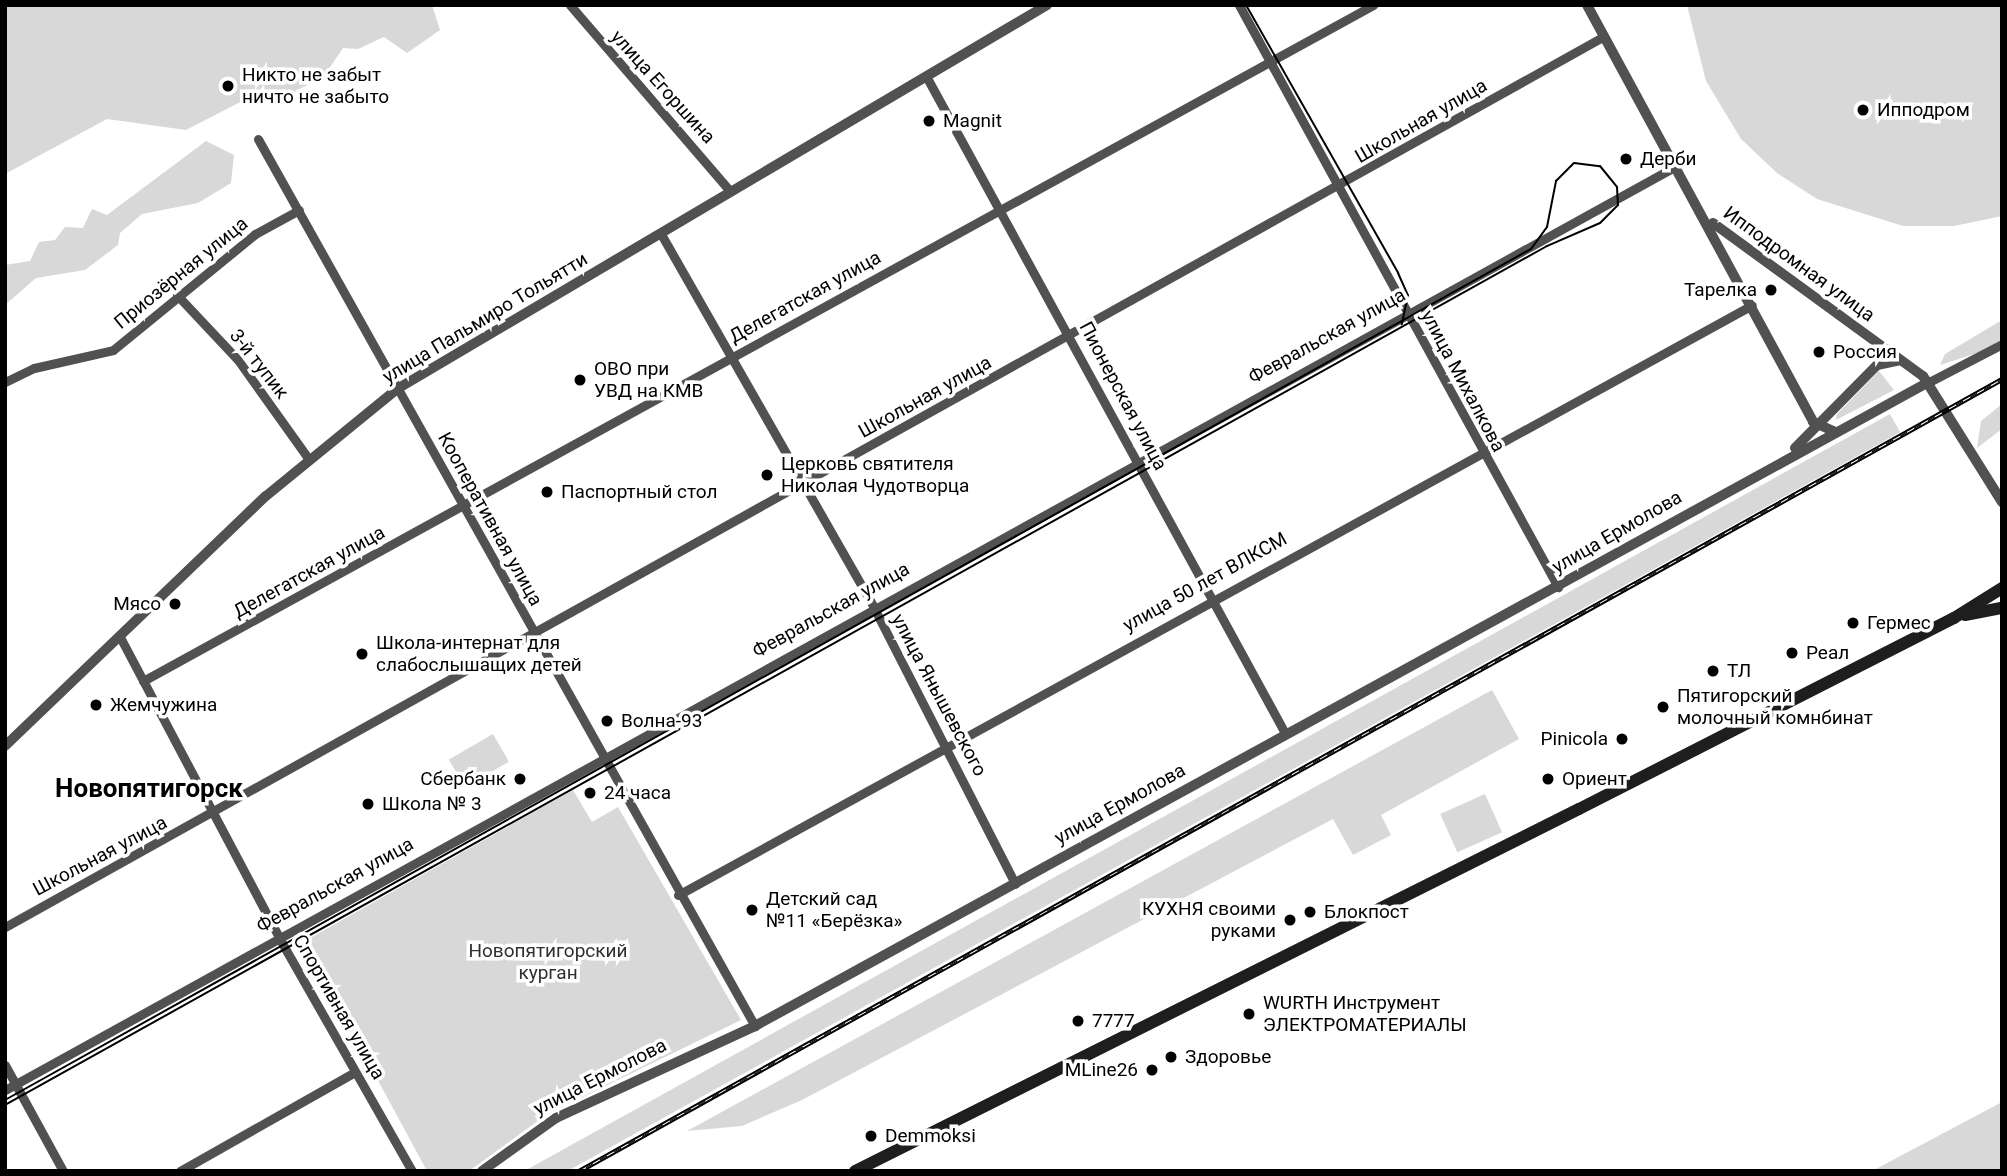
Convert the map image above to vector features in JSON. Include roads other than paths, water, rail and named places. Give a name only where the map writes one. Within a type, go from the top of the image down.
[{"type":"main road","points":[[855,1171],[1954,618],[2002,588]]},
{"type":"main road","points":[[1954,618],[2002,608]]},
{"type":"street","name":"улица Егоршина","points":[[570,5],[730,191]]},
{"type":"street","name":"улица Пальмиро Тольятти","points":[[5,747],[308,458],[397,389],[1047,5]]},
{"type":"street","name":"улица Михалкова","points":[[1239,5],[1480,450],[1558,587]]},
{"type":"street","name":"Делегатская улица","points":[[143,681],[1373,5]]},
{"type":"street","name":"Ипподромная улица","points":[[1587,5],[1819,428]]},
{"type":"street","name":"Школьная улица","points":[[5,927],[214,814],[1604,37]]},
{"type":"street","name":"Пионерская улица","points":[[926,76],[1003,209],[1285,733]]},
{"type":"street","name":"Кооперативная улица","points":[[258,139],[463,506],[600,759],[755,1026]]},
{"type":"street","name":"Февральская улица","points":[[5,1090],[873,606],[1676,166]]},
{"type":"street","name":"Приозёрная улица","points":[[5,382],[34,368],[113,351],[177,295],[256,234],[299,210]]},
{"type":"street","name":"Ипподромная улица","points":[[1705,216],[1929,382],[2002,502]]},
{"type":"street","name":"улица Янышевского","points":[[661,234],[873,606],[946,743],[1015,884]]},
{"type":"street","name":"3-й тупик","points":[[177,295],[237,360],[308,458]]},
{"type":"street","name":"улица 50 лет ВЛКСМ","points":[[678,895],[946,743],[1213,599],[1480,450],[1752,306]]},
{"type":"street","name":"улица Ермолова","points":[[482,1171],[556,1118],[755,1026],[1285,733],[1558,587],[1774,464],[2002,344]]},
{"type":"street","name":"улица Ермолова","points":[[1774,464],[1819,428],[1877,365],[1900,360]]},
{"type":"street","points":[[1819,428],[1835,432]]},
{"type":"street","name":"Спортивная улица","points":[[120,637],[278,936],[412,1171]]},
{"type":"street","points":[[5,1065],[63,1171]]},
{"type":"street","points":[[180,1171],[355,1072]]},
{"type":"tram line","points":[[1246,5],[1398,273],[1408,295],[1402,324]]},
{"type":"tram line","points":[[5,1100],[1531,249],[1547,227],[1556,181],[1574,163],[1600,166],[1617,187],[1618,205],[1600,223],[1547,246],[5,1105]]},
{"type":"railway","points":[[579,1171],[2002,379]]},
{"type":"place","name":"Никто не забыт ничто не забыто","points":[[228,86]]},
{"type":"place","name":"Ипподpом","points":[[1863,110]]},
{"type":"place","name":"Magnit","points":[[929,121]]},
{"type":"place","name":"Дерби","points":[[1626,159]]},
{"type":"place","name":"Тарелка","points":[[1771,290]]},
{"type":"place","name":"Россия","points":[[1819,352]]},
{"type":"place","name":"ОВО при УВД на КМВ","points":[[580,380]]},
{"type":"place","name":"Церковь святителя Николая Чудотворца","points":[[767,475]]},
{"type":"place","name":"Паспортный стол","points":[[547,492]]},
{"type":"place","name":"Мясо","points":[[175,604]]},
{"type":"place","name":"Гермес","points":[[1853,623]]},
{"type":"place","name":"Реал","points":[[1792,653]]},
{"type":"place","name":"Школа-интернат для слабослышащих детей","points":[[362,654]]},
{"type":"place","name":"ТЛ","points":[[1713,671]]},
{"type":"place","name":"Жемчужина","points":[[96,705]]},
{"type":"place","name":"Пятигорский молочный комнбинат","points":[[1663,707]]},
{"type":"place","name":"Волна-93","points":[[607,721]]},
{"type":"place","name":"Pinicola","points":[[1622,739]]},
{"type":"place","name":"Сбербанк","points":[[520,779]]},
{"type":"place","name":"Ориент","points":[[1548,779]]},
{"type":"place","name":"24 часа","points":[[590,793]]},
{"type":"place","name":"Школа № 3","points":[[368,804]]},
{"type":"place","name":"Детский сад №11 «Берёзка»","points":[[752,910]]},
{"type":"place","name":"Блокпост","points":[[1310,912]]},
{"type":"place","name":"КУХНЯ своими руками","points":[[1290,920]]},
{"type":"place","name":"WURTH Инструмент ЭЛЕКТРОМАТЕРИАЛЫ","points":[[1249,1014]]},
{"type":"place","name":"7777","points":[[1078,1021]]},
{"type":"place","name":"Здоровье","points":[[1171,1057]]},
{"type":"place","name":"MLine26","points":[[1152,1070]]},
{"type":"place","name":"Demmoksi","points":[[871,1136]]},
{"type":"district","name":"Новопятигорск","points":[[149,789]]},
{"type":"park label","name":"Новопятигорский курган","points":[[548,962]]}]
